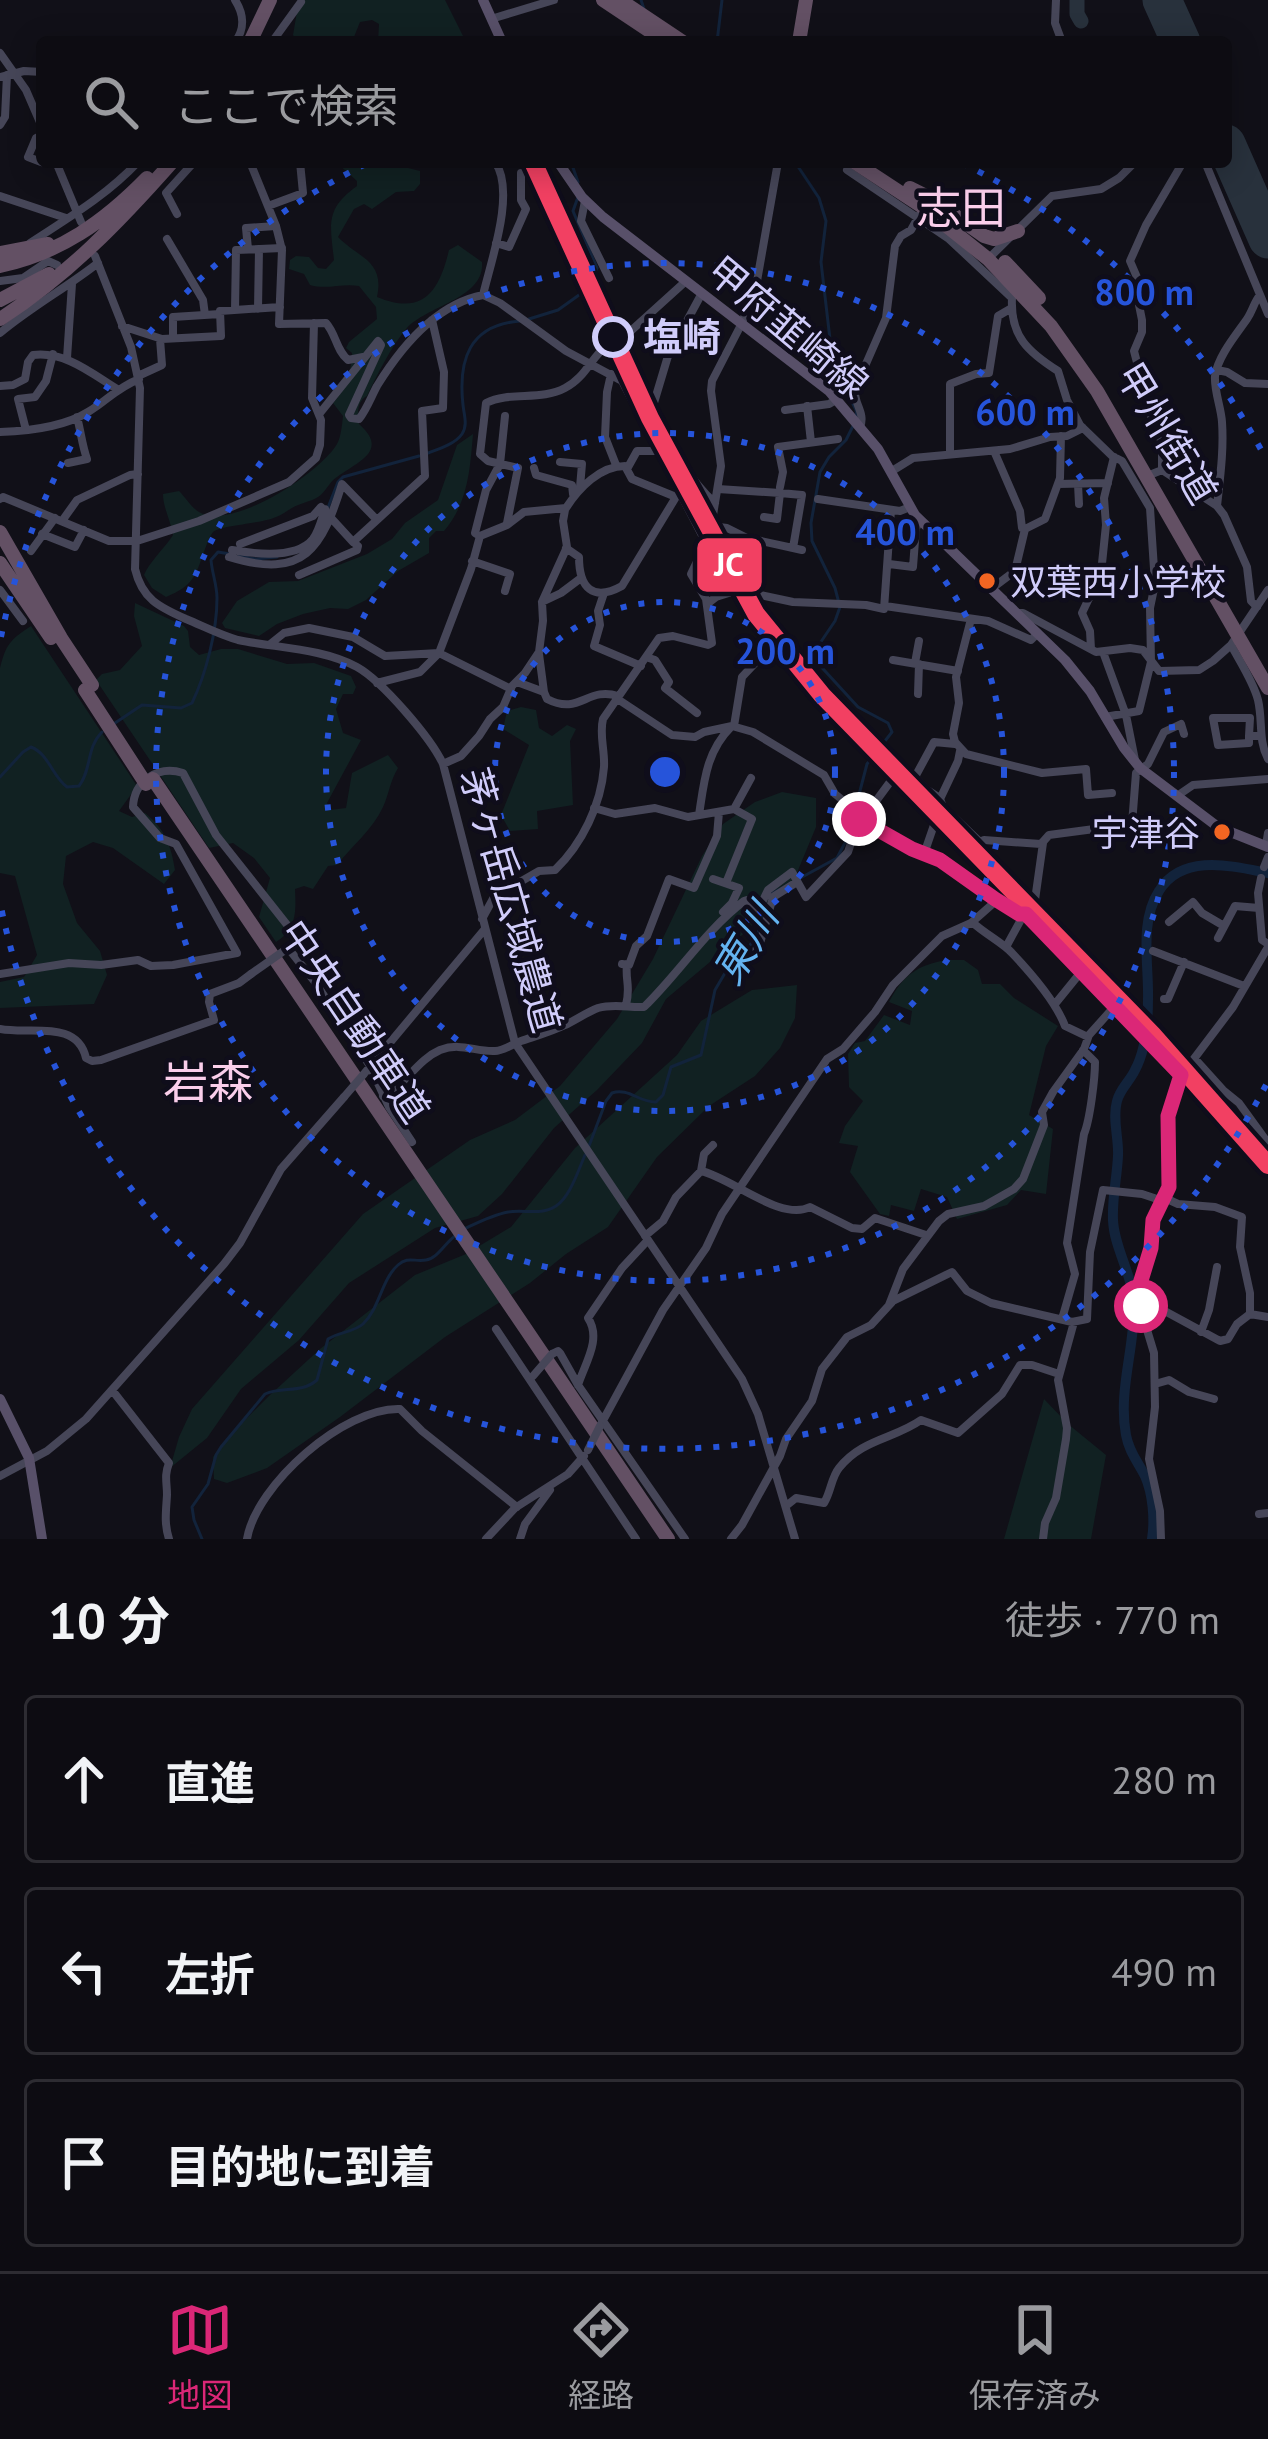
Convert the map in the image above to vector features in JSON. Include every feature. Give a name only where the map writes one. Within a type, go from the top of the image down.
[{"type":"highway","points":[[256,36],[271,0]]},
{"type":"highway","points":[[603,0],[671,36]]},
{"type":"highway","points":[[620,0],[659,36]]},
{"type":"highway","points":[[800,36],[806,0]]},
{"type":"highway","points":[[0,250],[57,242],[81,219],[121,203],[155,168]]},
{"type":"highway","points":[[0,319],[98,244],[167,168]]},
{"type":"highway","name":"甲州街道","points":[[854,168],[1025,283],[1075,344],[1268,688]]},
{"type":"highway","name":"甲州街道","points":[[880,168],[910,188],[987,260]]},
{"type":"highway","points":[[910,188],[984,236],[1018,231]]},
{"type":"highway","points":[[0,300],[55,271],[128,211]]},
{"type":"highway","points":[[0,266],[58,248],[81,219]]},
{"type":"highway","points":[[0,529],[3,554]]},
{"type":"highway","name":"中央自動車道","points":[[3,554],[54,642],[89,688]]},
{"type":"highway","name":"中央自動車道","points":[[3,554],[657,1539]]},
{"type":"highway","name":"甲州街道","points":[[1237,636],[1268,670]]},
{"type":"highway","name":"中央自動車道","points":[[486,1282],[668,1539]]},
{"type":"main road","points":[[483,0],[499,36]]},
{"type":"main road","name":"甲府韮崎線","points":[[563,168],[580,195],[837,399],[878,449],[920,520],[1076,673],[1138,765],[1218,826],[1267,850]]},
{"type":"main road","points":[[0,1399],[29,1462],[42,1539]]},
{"type":"street","points":[[235,0],[243,21],[240,36]]},
{"type":"street","points":[[491,19],[554,0]]},
{"type":"street","points":[[1055,0],[1059,36]]},
{"type":"street","points":[[276,36],[302,2]]},
{"type":"street","points":[[0,52],[7,75],[36,121]]},
{"type":"street","points":[[0,125],[7,75]]},
{"type":"street","points":[[59,168],[81,219]]},
{"type":"street","points":[[0,250],[34,242],[81,219],[132,168]]},
{"type":"street","points":[[177,214],[166,193],[189,168]]},
{"type":"street","points":[[252,168],[282,248],[279,324],[326,322],[342,355],[348,360],[364,356]]},
{"type":"street","points":[[268,206],[303,194],[301,168]]},
{"type":"street","points":[[483,295],[501,222],[503,180],[498,168]]},
{"type":"street","points":[[777,168],[760,270],[742,323],[712,386],[721,466],[713,515],[751,593],[793,602],[884,609],[891,511]]},
{"type":"street","points":[[1129,168],[1101,189],[1052,196],[987,260],[1012,298],[1018,339],[1058,371],[1083,428],[1114,458],[1217,506],[1244,559],[1251,601],[1257,607]]},
{"type":"street","points":[[1105,717],[1139,711],[1151,662],[1150,608],[1156,572],[1149,475],[1162,442],[1134,351],[1142,320],[1139,282],[1130,261],[1179,168]]},
{"type":"street","points":[[1207,168],[1268,314]]},
{"type":"street","points":[[496,243],[509,247],[526,209],[520,173]]},
{"type":"street","points":[[580,195],[581,221],[609,278]]},
{"type":"street","points":[[0,196],[81,219]]},
{"type":"street","points":[[857,424],[863,416],[855,389],[886,317],[897,241],[921,213]]},
{"type":"street","points":[[258,309],[253,249],[246,228],[276,226]]},
{"type":"street","points":[[167,239],[202,300],[205,315]]},
{"type":"street","points":[[236,310],[236,250],[282,248]]},
{"type":"street","name":"茅ヶ岳広域農道","points":[[70,283],[96,259],[138,377],[137,577],[144,594],[158,607],[230,638],[354,665],[430,741],[443,764],[515,1043],[742,1379],[758,1414],[795,1539]]},
{"type":"street","points":[[0,281],[32,274],[48,261],[57,265]]},
{"type":"street","points":[[623,338],[686,281]]},
{"type":"street","points":[[0,333],[25,310],[70,283]]},
{"type":"street","points":[[68,359],[70,283]]},
{"type":"street","points":[[702,293],[668,356],[652,406],[685,469],[715,503]]},
{"type":"street","points":[[320,413],[378,341],[381,345],[349,415],[355,419],[363,415],[381,380],[432,320],[483,295],[517,315],[625,385],[679,495],[772,645],[807,689],[935,822],[973,849],[1043,843]]},
{"type":"street","points":[[1217,506],[1222,421],[1216,370],[1255,298],[1263,296]]},
{"type":"street","points":[[173,338],[172,317],[280,307]]},
{"type":"street","points":[[950,454],[950,384],[989,373],[998,316],[1011,308]]},
{"type":"street","points":[[122,326],[160,339],[221,336],[220,314]]},
{"type":"street","points":[[353,542],[424,476],[422,411],[443,408],[444,372],[432,320]]},
{"type":"street","points":[[1,496],[109,541],[137,541],[289,482],[316,458],[320,445],[320,413],[313,398],[314,323]]},
{"type":"street","points":[[0,432],[86,414],[117,389],[162,365],[160,339]]},
{"type":"street","points":[[507,525],[518,468],[479,454],[487,404],[497,398],[559,392],[577,381],[608,345]]},
{"type":"street","points":[[26,430],[18,399],[35,397],[46,381],[53,354]]},
{"type":"street","points":[[0,386],[25,379],[33,355],[53,354],[117,389]]},
{"type":"street","points":[[1216,370],[1241,382],[1268,384]]},
{"type":"street","points":[[611,374],[605,437],[616,465]]},
{"type":"street","points":[[785,410],[837,399]]},
{"type":"street","points":[[807,406],[811,442]]},
{"type":"street","points":[[480,536],[475,533],[486,490],[500,464],[505,416]]},
{"type":"street","points":[[68,463],[87,459],[77,418]]},
{"type":"street","points":[[892,471],[913,458],[1020,447],[1083,428]]},
{"type":"street","points":[[1025,529],[1046,519],[1058,484],[1061,436]]},
{"type":"street","points":[[764,517],[778,519],[782,472],[778,447],[838,439]]},
{"type":"street","points":[[627,469],[638,451],[659,451]]},
{"type":"street","points":[[994,451],[1025,529]]},
{"type":"street","points":[[1091,649],[1082,613],[1101,573],[1104,498],[1114,458]]},
{"type":"street","points":[[560,462],[582,464],[577,491],[562,521],[566,548],[542,602],[539,652],[547,699],[567,706],[602,692],[672,734],[695,737],[733,726],[753,731],[824,775],[835,794],[858,815],[1025,914],[1150,1044],[1239,1102],[1268,1142]]},
{"type":"street","points":[[577,491],[621,464],[632,478],[679,495]]},
{"type":"street","points":[[534,468],[536,475],[572,485],[577,491]]},
{"type":"street","points":[[31,550],[77,500],[138,474]]},
{"type":"street","points":[[1058,484],[1108,483]]},
{"type":"street","points":[[299,575],[357,550],[358,546],[328,512],[321,507],[314,516],[234,550],[244,561],[275,563],[306,554],[318,544],[328,512],[342,484],[377,520]]},
{"type":"street","points":[[1078,484],[1079,504]]},
{"type":"street","points":[[0,1476],[66,1438],[224,1264],[281,1169],[484,924],[494,897],[539,872],[559,867],[586,830],[594,808],[604,769],[601,726],[617,697],[663,636],[711,644],[713,640],[707,604],[691,574],[704,539],[719,527],[797,549],[802,496],[780,490],[718,489]]},
{"type":"street","points":[[566,548],[579,557],[581,578],[592,591],[604,593],[622,586],[679,495]]},
{"type":"street","points":[[818,499],[900,512],[910,507]]},
{"type":"street","points":[[480,536],[530,511],[566,508]]},
{"type":"street","points":[[889,564],[913,567],[920,520]]},
{"type":"street","points":[[991,589],[1015,571],[1025,529]]},
{"type":"street","points":[[42,534],[75,547],[84,530]]},
{"type":"street","points":[[377,683],[420,672],[439,652],[480,536]]},
{"type":"street","points":[[472,561],[510,574],[505,591]]},
{"type":"street","points":[[542,602],[581,578]]},
{"type":"street","points":[[0,590],[23,621]]},
{"type":"street","points":[[707,604],[735,590]]},
{"type":"street","points":[[604,593],[595,646],[643,662]]},
{"type":"street","points":[[1017,613],[1091,649],[1137,648],[1147,653],[1159,671],[1199,670],[1221,654],[1267,594]]},
{"type":"street","points":[[885,605],[988,621],[1031,640],[1038,633]]},
{"type":"street","points":[[940,798],[958,761],[953,734],[958,671],[971,619]]},
{"type":"street","points":[[269,645],[284,633],[309,628],[353,637],[386,656],[439,652],[514,685],[544,692]]},
{"type":"street","points":[[1237,636],[1238,658],[1258,700],[1261,745],[1268,759]]},
{"type":"street","points":[[917,694],[919,640]]},
{"type":"street","points":[[699,815],[704,775],[714,748],[733,726],[742,677],[772,645]]},
{"type":"street","points":[[443,764],[461,755],[503,707],[539,652]]},
{"type":"street","points":[[1035,900],[1043,843],[1049,835],[1132,824],[1138,765],[1103,652]]},
{"type":"street","points":[[1221,654],[1238,658]]},
{"type":"street","points":[[643,662],[651,657],[655,660],[669,682],[665,688],[697,713]]},
{"type":"street","points":[[893,660],[958,671]]},
{"type":"street","points":[[1214,718],[1250,718],[1249,736],[1249,743],[1218,745],[1214,718]]},
{"type":"street","points":[[1138,765],[1148,764],[1164,732],[1181,724],[1184,734]]},
{"type":"street","points":[[1249,736],[1260,736]]},
{"type":"street","points":[[1000,896],[940,798],[915,777],[934,742],[1042,773],[1086,770],[1088,795],[1112,793]]},
{"type":"street","points":[[0,974],[69,963],[138,960],[152,966],[173,965],[237,953],[176,844],[160,838],[133,807],[140,784],[166,770],[183,773],[216,836],[288,926]]},
{"type":"street","points":[[594,808],[615,814],[655,808],[688,818],[734,808],[751,778]]},
{"type":"street","points":[[795,878],[806,897],[810,895],[848,852],[858,815],[893,778]]},
{"type":"street","points":[[1176,796],[1193,785],[1268,779]]},
{"type":"street","points":[[725,883],[752,819],[734,808]]},
{"type":"street","points":[[626,1005],[630,990],[624,964],[647,936],[669,879],[694,888],[717,836],[719,812]]},
{"type":"street","points":[[924,854],[935,822]]},
{"type":"street","points":[[960,872],[973,849]]},
{"type":"street","points":[[383,1096],[441,1050],[470,1046],[494,1051],[596,1009],[626,1005],[638,1009],[649,1003],[723,918],[747,900],[758,911],[768,890],[795,878]]},
{"type":"street","points":[[756,950],[772,897],[795,878]]},
{"type":"street","points":[[1161,1539],[1149,1459],[1155,1384],[1152,1344],[1139,1287],[1151,1248],[1153,1220],[1170,1175],[1168,1116],[1188,1067],[1233,1007],[1268,946],[1262,940],[1261,878]]},
{"type":"street","points":[[713,879],[739,887],[721,914],[723,918]]},
{"type":"street","points":[[486,1539],[517,1507],[581,1460],[722,1214],[827,1059],[843,1048],[892,986],[942,936],[972,922],[1000,896]]},
{"type":"street","points":[[1169,922],[1193,902],[1224,926]]},
{"type":"street","points":[[1218,938],[1235,906],[1259,908]]},
{"type":"street","points":[[1006,947],[1025,914]]},
{"type":"street","points":[[972,922],[1006,947],[1055,1004],[1065,1026],[1088,1037]]},
{"type":"street","points":[[0,1029],[59,1032],[75,1037],[86,1058],[101,1060],[214,1020],[208,1002],[211,994],[238,983],[288,948],[315,982],[412,1142]]},
{"type":"street","points":[[1153,951],[1244,986]]},
{"type":"street","points":[[1164,999],[1168,1000],[1184,962]]},
{"type":"street","points":[[1055,1004],[1081,972]]},
{"type":"street","points":[[889,1305],[903,1269],[926,1235],[948,1214],[984,1206],[1023,1179],[1044,1126],[1042,1112],[1088,1037],[1114,1006]]},
{"type":"street","points":[[1062,1319],[1075,1274],[1066,1243],[1094,1082],[1095,1062],[1083,1050]]},
{"type":"street","points":[[578,1385],[595,1338],[588,1318],[622,1268],[663,1221],[676,1197],[701,1171],[704,1154],[712,1145]]},
{"type":"street","points":[[701,1171],[786,1208],[810,1207],[858,1230],[875,1218],[926,1235]]},
{"type":"street","points":[[731,1539],[812,1401],[822,1369],[848,1336],[871,1325],[889,1305],[952,1272],[967,1291],[992,1304],[1074,1322],[1088,1319],[1090,1252],[1102,1190],[1215,1207],[1242,1217],[1240,1246],[1250,1314]]},
{"type":"street","points":[[1201,1332],[1217,1267]]},
{"type":"street","points":[[1141,1306],[1161,1310],[1214,1340],[1225,1341],[1250,1314]]},
{"type":"street","points":[[1250,1314],[1268,1318]]},
{"type":"street","points":[[1043,1539],[1066,1438],[1059,1374],[1074,1322]]},
{"type":"street","points":[[496,1329],[636,1539]]},
{"type":"street","points":[[531,1378],[552,1354],[560,1353],[602,1423],[686,1539]]},
{"type":"street","points":[[786,1506],[796,1498],[826,1501],[836,1472],[869,1442],[921,1420],[958,1433],[1002,1394],[1020,1365],[1059,1374]]},
{"type":"street","points":[[1155,1384],[1169,1380],[1214,1399]]},
{"type":"street","points":[[112,1390],[169,1463],[164,1478],[170,1539]]},
{"type":"street","points":[[247,1539],[266,1496],[296,1461],[352,1423],[390,1408],[400,1409],[517,1507]]},
{"type":"street","points":[[520,1539],[525,1524],[554,1484]]},
{"type":"shaded area","points":[[299,0],[445,0],[463,36],[378,36],[379,24],[372,20],[360,22],[354,36],[293,35]]},
{"type":"shaded area","points":[[343,168],[420,171],[420,184],[414,191],[396,192],[372,209],[364,204],[354,209],[338,237],[373,267],[377,297],[417,302],[434,288],[449,250],[458,245],[482,262],[480,275],[465,293],[415,321],[395,344],[359,405],[359,424],[371,442],[367,455],[315,499],[269,519],[213,532],[192,579],[166,597],[144,575],[173,535],[163,494],[179,491],[199,512],[232,513],[295,483],[328,456],[338,441],[343,416],[333,403],[349,374],[352,353],[346,348],[377,319],[376,307],[359,286],[310,285],[304,274],[289,269],[296,256],[309,257],[318,268],[326,269],[334,260],[332,218],[357,181]]},
{"type":"shaded area","points":[[473,434],[463,497],[444,531],[429,538],[429,553],[348,609],[303,614],[259,636],[225,628],[222,623],[237,601],[269,582],[298,581],[392,539],[405,523],[438,500],[457,445]]},
{"type":"shaded area","points":[[135,603],[184,626],[190,647],[199,655],[238,649],[287,664],[314,663],[351,676],[356,687],[353,694],[343,694],[336,709],[343,733],[361,740],[327,803],[330,810],[346,808],[352,773],[388,755],[398,768],[368,830],[337,865],[328,866],[313,889],[295,889],[292,925],[276,942],[259,917],[270,878],[233,843],[209,848],[96,680],[120,670],[142,646]]},
{"type":"shaded area","points":[[31,626],[137,786],[119,811],[132,817],[145,813],[158,825],[175,870],[164,884],[113,848],[93,842],[66,856],[63,884],[77,923],[100,951],[107,975],[94,1004],[0,1008],[0,982],[24,977],[37,955],[15,876],[0,873],[0,668],[10,643]]},
{"type":"shaded area","points":[[536,710],[539,728],[552,736],[567,725],[576,729],[570,741],[573,805],[537,811],[538,829],[510,831],[501,815],[529,745],[503,729],[507,711]]},
{"type":"shaded area","points":[[782,792],[816,798],[816,827],[794,880],[748,930],[666,999],[642,1043],[554,1128],[502,1194],[478,1216],[435,1228],[349,1283],[299,1340],[241,1389],[207,1438],[170,1468],[192,1409],[363,1214],[470,1140],[515,1120],[560,1086],[617,1019],[723,824],[755,802]]},
{"type":"shaded area","points":[[946,960],[964,960],[978,970],[982,984],[1000,984],[1058,1026],[1046,1046],[1029,1115],[1053,1129],[1046,1194],[1021,1190],[1007,1205],[957,1219],[947,1197],[921,1189],[914,1211],[891,1205],[889,1216],[880,1214],[850,1172],[858,1146],[839,1143],[863,1101],[849,1087],[848,1054],[855,1043],[865,1041],[884,1015],[910,1025],[912,1011],[889,1002],[912,973]]},
{"type":"shaded area","points":[[797,985],[795,1018],[780,1048],[755,1076],[709,1106],[657,1157],[608,1227],[445,1337],[267,1468],[227,1483],[214,1479],[213,1457],[270,1395],[415,1275],[466,1254],[511,1227],[575,1148],[677,1055],[701,1021],[752,990]]},
{"type":"shaded area","points":[[1044,1399],[1106,1455],[1091,1539],[1004,1539]]},
{"type":"waterway","points":[[641,0],[645,12]]},
{"type":"waterway","name":"東川","points":[[718,36],[722,0]]},
{"type":"waterway","points":[[573,168],[578,182]]},
{"type":"waterway","name":"東川","points":[[799,168],[819,198],[826,221],[821,262],[833,365],[857,418]]},
{"type":"waterway","points":[[578,197],[573,211],[597,268],[593,279]]},
{"type":"waterway","points":[[529,319],[558,310],[586,290]]},
{"type":"waterway","points":[[428,453],[464,431],[463,373],[470,348],[489,329],[520,321]]},
{"type":"waterway","name":"東川","points":[[853,426],[820,472],[811,523],[812,541],[840,607],[814,659],[858,707],[888,723],[892,732],[867,764],[856,806]]},
{"type":"waterway","points":[[327,510],[343,477],[419,456]]},
{"type":"waterway","points":[[115,723],[142,705],[181,708],[192,703],[215,624],[217,593],[211,560],[218,552],[230,554]]},
{"type":"waterway","points":[[239,556],[277,557]]},
{"type":"waterway","points":[[0,777],[31,747],[67,787],[79,786],[102,732]]},
{"type":"waterway","name":"東川","points":[[771,894],[837,858],[854,815]]},
{"type":"waterway","points":[[1152,1539],[1150,1491],[1129,1447],[1124,1419],[1134,1308],[1113,1212],[1116,1108],[1139,1062],[1147,1026],[1149,916],[1159,891],[1181,871],[1209,865],[1268,873]]},
{"type":"waterway","name":"東川","points":[[589,1146],[612,1093],[656,1102],[663,1095],[671,1067],[701,1055],[715,990],[757,937],[764,907]]},
{"type":"waterway","name":"東川","points":[[462,1230],[502,1213],[556,1206],[585,1155]]},
{"type":"waterway","name":"東川","points":[[202,1539],[192,1507],[208,1484],[221,1447],[265,1394],[305,1387],[317,1380],[328,1339],[363,1324],[398,1265],[430,1259],[455,1236]]},
{"type":"taxiway","points":[[1077,0],[1081,21]]},
{"type":"runway","points":[[1162,0],[1178,36]]},
{"type":"runway","points":[[1232,158],[1268,239]]},
{"type":"transit line","name":"JC","points":[[536,168],[650,418],[756,614],[822,695],[1152,1034],[1268,1165]]},
{"type":"place","name":"塩崎","points":[[613,337]]},
{"type":"place","name":"双葉西小学校","points":[[987,581]]},
{"type":"place","name":"宇津谷","points":[[1222,832]]},
{"type":"district","name":"志田","points":[[961,208]]},
{"type":"district","name":"岩森","points":[[208,1082]]},
{"type":"route","points":[[859,819],[940,860],[995,899],[1026,914],[1181,1075],[1168,1116],[1169,1187],[1153,1220],[1151,1248],[1139,1287],[1141,1306]]}]
